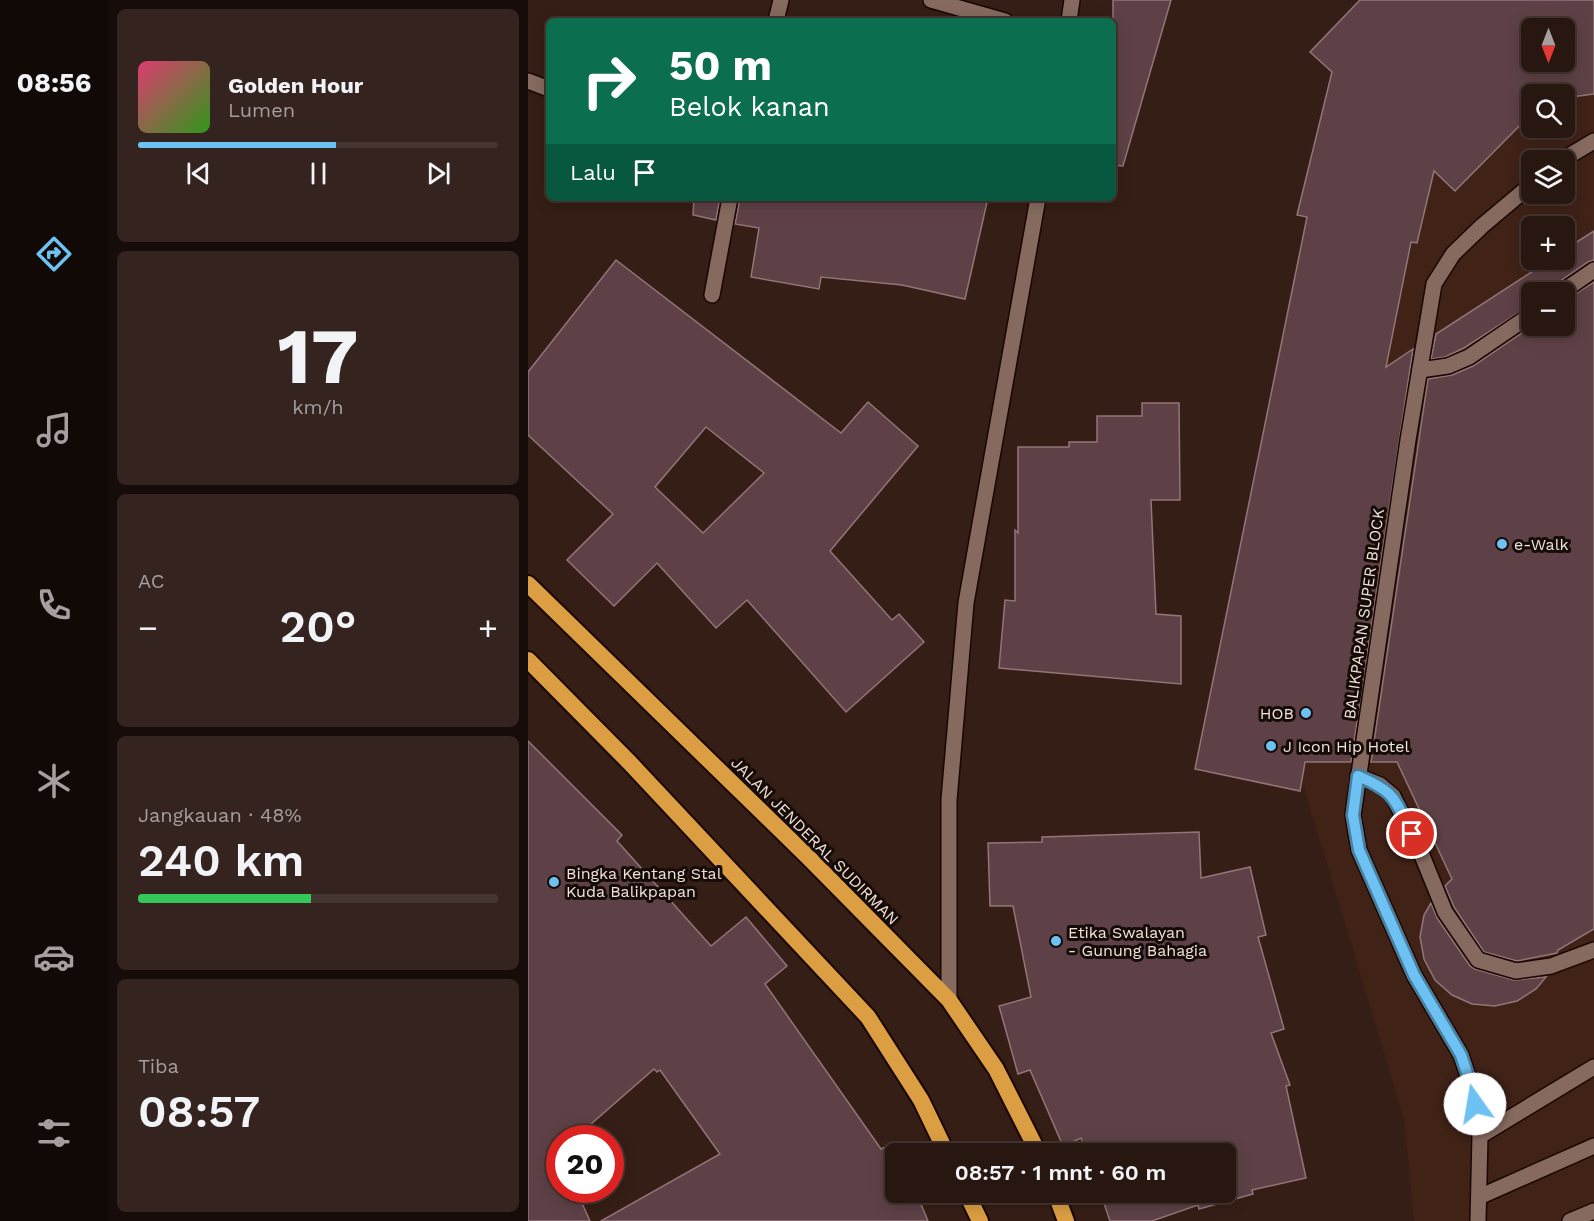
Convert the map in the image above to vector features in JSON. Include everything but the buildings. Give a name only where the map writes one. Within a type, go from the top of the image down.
[{"type":"highway","name":"JALAN JENDERAL SUDIRMAN","points":[[528,584],[808,857],[949,1000],[996,1069],[1034,1143]]},
{"type":"highway","points":[[528,660],[630,763],[868,1017],[921,1100],[942,1143]]},
{"type":"highway","points":[[971,1203],[980,1221]]},
{"type":"highway","points":[[1059,1203],[1066,1221]]},
{"type":"street","points":[[777,18],[782,0]]},
{"type":"street","points":[[931,0],[994,18]]},
{"type":"street","points":[[1070,18],[1072,0]]},
{"type":"street","points":[[528,81],[546,88]]},
{"type":"street","points":[[1575,152],[1594,141]]},
{"type":"street","name":"BALIKPAPAN SUPER BLOCK","points":[[1478,1221],[1480,1136],[1472,1088],[1461,1055],[1414,975],[1359,850],[1353,815],[1434,284],[1453,254],[1521,193]]},
{"type":"street","points":[[712,295],[729,201]]},
{"type":"street","points":[[949,1000],[949,800],[966,603],[1037,201]]},
{"type":"street","points":[[1575,283],[1594,270]]},
{"type":"street","points":[[1420,370],[1448,366],[1469,357],[1521,322]]},
{"type":"street","points":[[1358,776],[1380,785],[1393,796],[1421,853],[1445,912],[1478,960],[1516,971],[1551,966],[1594,950]]},
{"type":"street","points":[[1480,1136],[1594,1067]]},
{"type":"street","points":[[1479,1197],[1594,1146]]},
{"type":"street","points":[[1570,1221],[1594,1211]]},
{"type":"shaded area","points":[[1594,0],[1594,1221],[1414,1221],[1404,1119],[1253,619],[1363,64],[1521,20],[1521,72],[1575,72],[1575,18],[1529,18]]},
{"type":"place","name":"e-Walk","points":[[1502,544]]},
{"type":"place","name":"HOB","points":[[1306,713]]},
{"type":"place","name":"J Icon Hip Hotel","points":[[1271,746]]},
{"type":"place","name":"Bingka Kentang Stal Kuda Balikpapan","points":[[554,882]]},
{"type":"place","name":"Etika Swalayan - Gunung Bahagia","points":[[1056,941]]},
{"type":"route","points":[[1412,834],[1393,796],[1380,785],[1358,776],[1353,815],[1359,850],[1414,975],[1461,1055],[1475,1104]]}]
